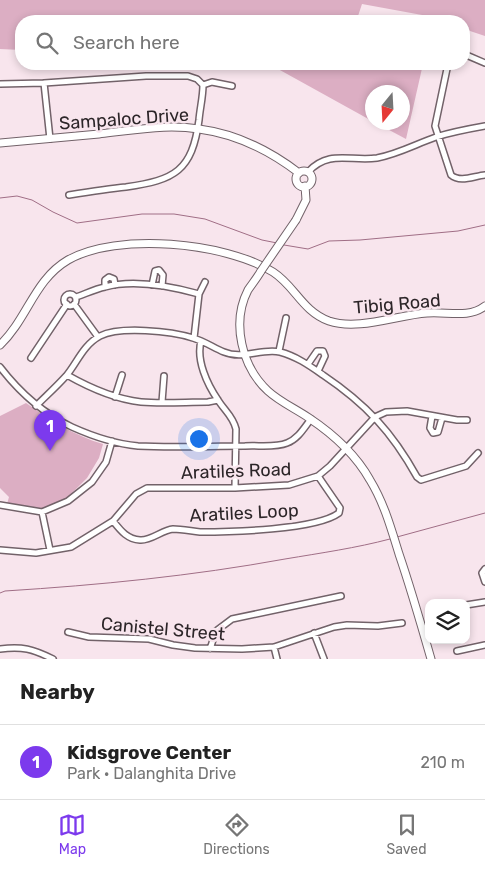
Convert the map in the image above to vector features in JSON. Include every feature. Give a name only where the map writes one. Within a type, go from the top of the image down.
[{"type":"street","points":[[470,57],[485,63]]},
{"type":"street","points":[[447,70],[435,126],[451,175],[460,179],[485,175]]},
{"type":"street","points":[[0,84],[146,76],[188,76],[197,79],[203,85]]},
{"type":"street","points":[[203,85],[212,82],[232,86]]},
{"type":"street","points":[[44,83],[50,139]]},
{"type":"street","points":[[69,194],[144,184],[166,178],[182,166],[189,157],[194,145],[203,85]]},
{"type":"street","points":[[308,172],[314,166],[330,158],[375,158],[389,155],[437,136],[485,126]]},
{"type":"street","name":"Sampaloc Drive","points":[[0,143],[142,129],[198,128],[250,143],[278,158],[299,173]]},
{"type":"street","points":[[303,171],[308,172],[311,176],[311,182],[305,186],[300,185],[296,177],[303,171]]},
{"type":"street","points":[[305,186],[306,200],[296,220],[248,291],[243,306],[240,329],[244,355],[253,373],[270,393],[311,419],[346,448],[370,479],[389,521],[431,659]]},
{"type":"street","name":"Tibig Road","points":[[0,345],[22,319],[37,290],[54,270],[78,255],[110,247],[161,244],[212,249],[257,263],[279,276],[312,312],[322,318],[338,323],[362,323],[426,313],[470,314],[485,306]]},
{"type":"street","points":[[152,285],[153,274],[159,270],[163,275],[162,286]]},
{"type":"street","points":[[106,286],[105,280],[109,277],[114,279],[115,285]]},
{"type":"street","points":[[194,338],[199,294],[205,282]]},
{"type":"street","points":[[67,304],[64,299],[66,295],[72,294],[76,297],[106,286],[115,285],[162,286],[199,294]]},
{"type":"street","points":[[74,304],[76,297]]},
{"type":"street","points":[[67,304],[74,304]]},
{"type":"street","points":[[31,358],[67,304]]},
{"type":"street","points":[[74,304],[98,337]]},
{"type":"street","points":[[279,351],[286,318]]},
{"type":"street","points":[[36,406],[67,375],[77,358],[98,337],[122,330],[172,334],[194,338],[235,356],[279,351],[308,364],[350,393],[375,417],[396,443],[417,477],[421,480],[466,466],[478,453]]},
{"type":"street","points":[[201,341],[198,350],[201,361],[218,400],[234,420],[236,429],[235,488]]},
{"type":"street","points":[[308,364],[317,351],[323,351],[324,356],[318,371]]},
{"type":"street","points":[[0,367],[36,406],[73,427],[137,446],[286,444],[295,439],[311,419]]},
{"type":"street","points":[[67,375],[93,389],[115,397],[141,402],[208,402],[218,400]]},
{"type":"street","points":[[115,397],[122,375]]},
{"type":"street","points":[[162,402],[164,376]]},
{"type":"street","points":[[375,417],[386,412],[395,411],[467,420]]},
{"type":"street","points":[[432,416],[430,428],[433,433],[440,430],[442,418]]},
{"type":"street","name":"Aratiles Road","points":[[0,550],[36,553],[71,547],[113,521],[136,494],[147,488],[235,488],[289,485],[318,476],[330,466],[375,417]]},
{"type":"street","points":[[0,505],[20,510],[42,512],[68,501],[92,482],[106,462],[112,440]]},
{"type":"street","name":"Aratiles Loop","points":[[113,521],[126,537],[142,540],[172,529],[201,532],[230,531],[315,523],[336,515],[339,513],[340,508],[318,476]]},
{"type":"street","points":[[42,512],[50,550]]},
{"type":"street","points":[[485,569],[482,572],[485,582]]},
{"type":"street","points":[[210,649],[216,631],[232,619],[341,596]]},
{"type":"street","points":[[470,604],[485,602]]},
{"type":"street","name":"Canistel Street","points":[[68,632],[89,637],[137,637],[173,645],[210,649],[242,649],[274,646],[334,627],[347,625],[378,626],[402,623]]},
{"type":"street","points":[[314,634],[324,659]]},
{"type":"street","points":[[457,652],[485,645]]},
{"type":"street","points":[[274,646],[277,659]]},
{"type":"street","points":[[0,648],[21,647],[38,651],[53,659]]},
{"type":"shaded area","points":[[0,0],[485,0],[485,36],[470,31],[470,15],[422,15],[362,4],[358,15],[15,15],[15,50],[0,49]]},
{"type":"shaded area","points":[[280,70],[422,70],[410,121],[410,85],[365,85],[365,117]]},
{"type":"shaded area","points":[[389,130],[408,130],[406,139]]},
{"type":"shaded area","points":[[26,403],[63,427],[103,444],[99,458],[87,478],[67,498],[42,509],[7,504],[9,497],[0,488],[0,416]]},
{"type":"waterway","points":[[0,198],[17,196],[32,200],[77,223],[142,214],[174,214],[205,219],[262,240],[277,243]]},
{"type":"waterway","points":[[284,245],[308,249],[329,241],[458,231],[485,225]]},
{"type":"waterway","points":[[397,537],[485,513]]},
{"type":"waterway","points":[[0,593],[181,575],[338,550],[390,539]]},
{"type":"place","name":"Kidsgrove Center","points":[[50,451]]}]
